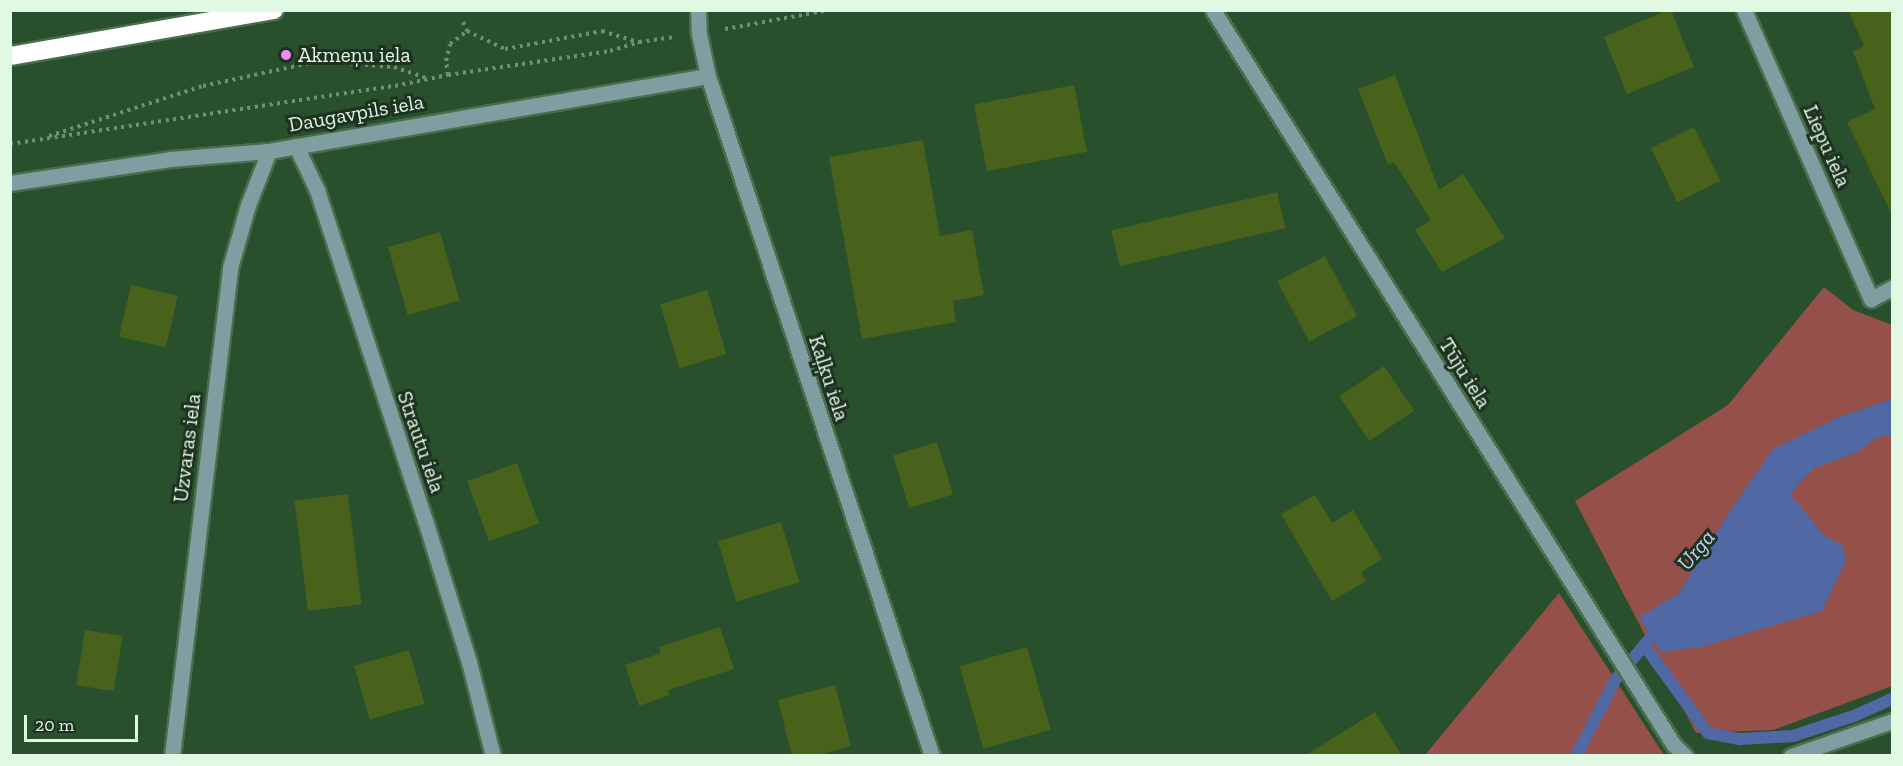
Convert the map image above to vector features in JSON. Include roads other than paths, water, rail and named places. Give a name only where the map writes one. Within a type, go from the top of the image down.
[{"type":"highway","points":[[10,56],[274,10]]},
{"type":"street","name":"Kaļķu iela","points":[[698,10],[699,34],[708,76],[932,756]]},
{"type":"street","name":"Tūju iela","points":[[1213,10],[1673,744],[1685,756]]},
{"type":"street","name":"Liepu iela","points":[[1744,10],[1871,299],[1893,288]]},
{"type":"street","name":"Daugavpils iela","points":[[10,183],[170,159],[269,151],[708,76]]},
{"type":"street","name":"Strautu iela","points":[[296,146],[317,190],[328,221],[425,520],[469,662],[493,756]]},
{"type":"street","name":"Uzvaras iela","points":[[172,756],[230,268],[248,205],[269,151]]},
{"type":"street","points":[[1791,756],[1893,721]]},
{"type":"water","points":[[1892,399],[1892,435],[1878,437],[1858,452],[1815,468],[1798,484],[1791,495],[1824,535],[1843,546],[1846,561],[1822,611],[1701,647],[1661,652],[1639,617],[1678,594],[1732,508],[1773,449],[1839,417]]},
{"type":"waterway","name":"Urga","points":[[1576,756],[1615,680],[1662,624]]},
{"type":"waterway","points":[[1644,645],[1708,733],[1740,739],[1793,736],[1854,716],[1892,699]]},
{"type":"place","name":"Akmeņu iela","points":[[286,55]]}]
